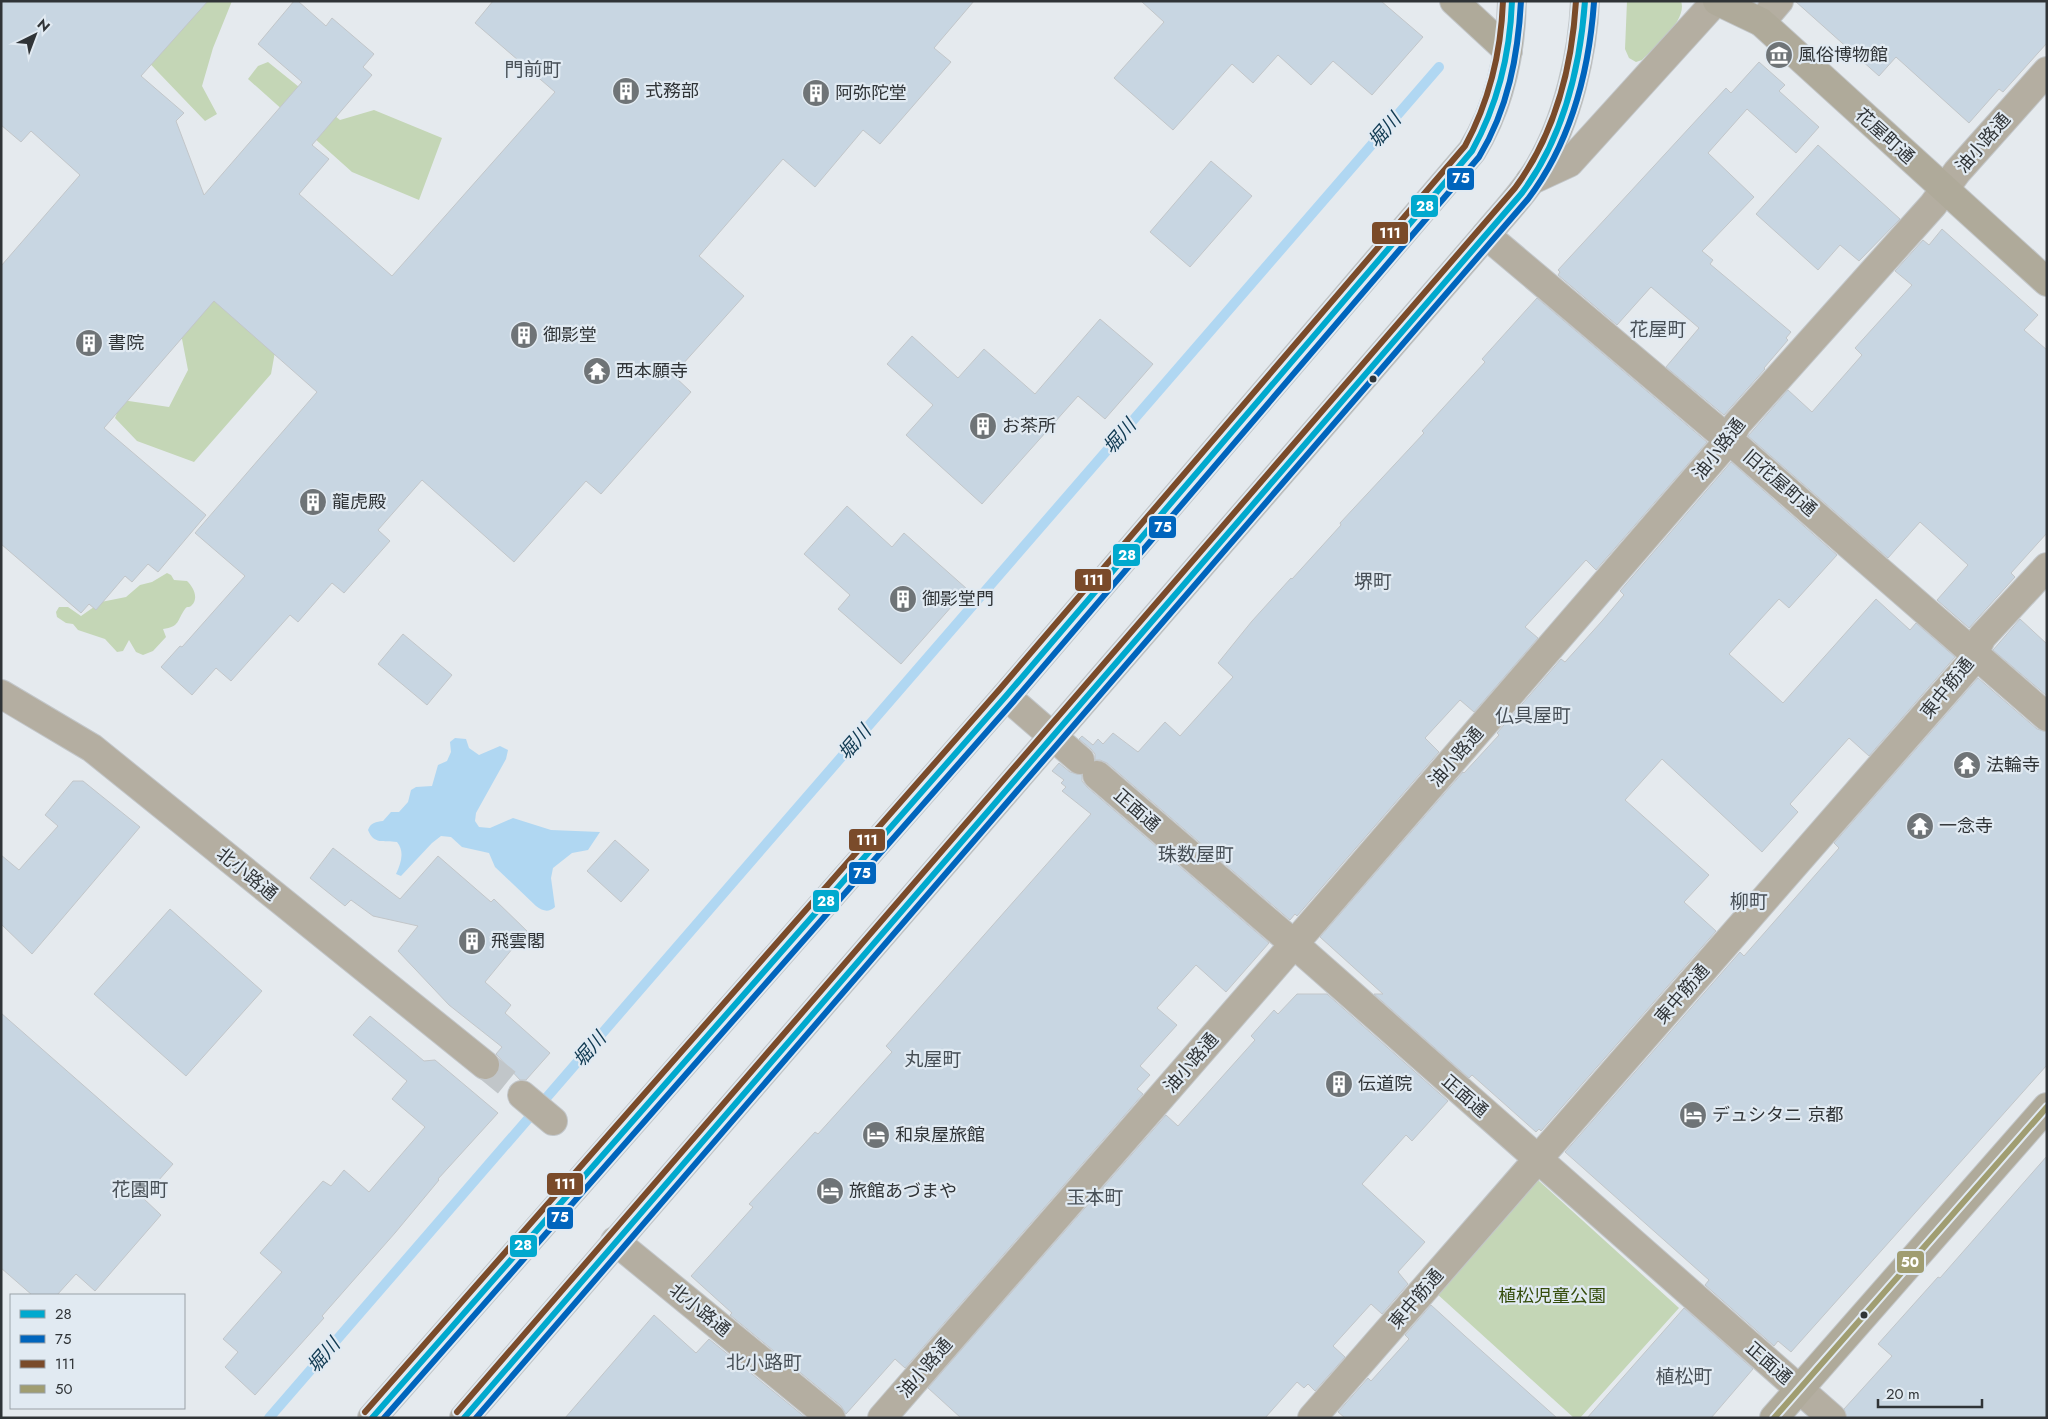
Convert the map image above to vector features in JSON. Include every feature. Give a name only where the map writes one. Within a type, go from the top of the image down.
[{"type":"highway","points":[[372,1418],[1006,696],[1472,151],[1495,104],[1508,51],[1512,1]]},
{"type":"highway","points":[[464,1418],[1530,182],[1540,167],[1554,138],[1564,111],[1574,77],[1585,1]]},
{"type":"street","points":[[1454,1],[1508,51]]},
{"type":"street","points":[[1530,182],[1569,163],[1716,1]]},
{"type":"street","name":"花屋町通","points":[[1716,1],[1761,22],[2047,282]]},
{"type":"street","points":[[1761,22],[1780,1]]},
{"type":"street","name":"油小路通","points":[[882,1418],[1729,440],[1737,424],[1926,212],[1957,172],[2047,71]]},
{"type":"street","name":"旧花屋町通","points":[[1486,235],[1729,440],[1975,652],[2047,717]]},
{"type":"street","name":"東中筋通","points":[[1312,1418],[1968,666],[1982,637],[2047,566]]},
{"type":"street","name":"北小路通","points":[[1,694],[92,748],[485,1065]]},
{"type":"street","name":"正面通","points":[[1006,696],[1294,944],[1832,1418]]},
{"type":"street","points":[[522,1096],[553,1121]]},
{"type":"street","points":[[1774,1418],[2047,1107]]},
{"type":"street","name":"北小路通","points":[[615,1241],[831,1418]]},
{"type":"green space","points":[[117,1],[232,1],[213,48],[202,86],[217,114],[205,121],[112,24]]},
{"type":"green space","points":[[1627,1],[1681,1],[1680,16],[1675,25],[1662,41],[1642,60],[1636,62],[1629,58],[1625,49]]},
{"type":"green space","points":[[268,62],[340,120],[374,110],[442,138],[419,200],[352,172],[248,79],[258,66]]},
{"type":"green space","points":[[210,267],[282,313],[271,374],[194,462],[137,441],[115,418],[122,400],[169,407],[188,370],[177,313]]},
{"type":"green space","points":[[167,573],[174,580],[187,581],[193,589],[195,599],[190,607],[185,609],[175,625],[163,629],[166,637],[153,651],[143,655],[136,652],[129,640],[123,651],[117,652],[105,639],[78,630],[73,624],[66,623],[57,617],[56,612],[59,607],[68,607],[81,616],[101,602],[126,597],[140,585],[152,582]]},
{"type":"green space","name":"植松児童公園","points":[[1538,1180],[1679,1308],[1580,1418],[1574,1418],[1436,1293]]},
{"type":"water","points":[[455,738],[466,739],[469,748],[479,755],[500,746],[508,750],[506,759],[476,813],[475,821],[479,827],[490,828],[513,818],[551,830],[600,832],[588,850],[572,853],[553,868],[551,878],[555,907],[552,909],[546,911],[536,906],[495,867],[489,853],[462,847],[451,837],[441,836],[432,843],[401,876],[396,874],[402,854],[397,842],[379,841],[370,835],[368,830],[371,825],[383,821],[391,812],[399,812],[408,802],[411,790],[416,787],[432,786],[438,765],[447,761],[451,752],[450,742]]},
{"type":"building","points":[[1,1],[208,1],[141,76],[184,113],[176,121],[204,195],[302,82],[258,44],[294,1],[298,1],[326,26],[332,18],[374,54],[363,67],[372,75],[312,145],[329,159],[299,194],[392,276],[555,92],[475,23],[493,1],[974,1],[934,48],[951,62],[880,144],[863,130],[815,187],[783,159],[699,256],[744,296],[673,375],[691,392],[601,494],[586,481],[514,562],[422,480],[378,530],[390,541],[344,593],[332,583],[298,622],[290,615],[231,681],[216,668],[192,695],[161,667],[180,646],[182,647],[245,576],[195,533],[317,392],[214,301],[104,428],[206,515],[158,572],[148,564],[132,582],[125,576],[96,610],[89,604],[81,613],[1,544],[1,266],[80,175],[31,131],[21,142],[1,125]]},
{"type":"building","points":[[1141,1],[1381,1],[1423,37],[1372,95],[1333,61],[1311,85],[1278,55],[1253,83],[1232,64],[1173,130],[1114,78],[1164,22]]},
{"type":"building","points":[[1795,1],[2047,1],[2047,43],[2003,92],[1999,89],[1969,123],[1896,57],[1879,76]]},
{"type":"building","points":[[1759,62],[1785,85],[1779,91],[1819,127],[1796,153],[1747,109],[1708,153],[1754,197],[1702,251],[1713,260],[1710,264],[1791,332],[1786,338],[1788,340],[1765,369],[1724,415],[1666,367],[1699,328],[1651,287],[1617,325],[1558,275],[1560,272],[1558,270],[1726,88],[1731,93]]},
{"type":"building","points":[[1818,145],[1900,219],[1859,261],[1840,245],[1818,270],[1756,214]]},
{"type":"building","points":[[1211,161],[1252,196],[1190,267],[1150,232]]},
{"type":"building","points":[[1942,229],[2038,315],[2024,330],[2047,350],[2047,533],[2011,573],[2015,577],[1969,628],[1937,600],[1968,565],[1920,522],[1888,558],[1748,436],[1788,390],[1812,412],[1862,355],[1855,348],[1912,285],[1895,271],[1923,240],[1929,245]]},
{"type":"building","points":[[1537,298],[1707,442],[1596,570],[1586,560],[1525,627],[1538,638],[1474,712],[1460,700],[1425,738],[1439,752],[1297,916],[1295,914],[1290,920],[1107,763],[1095,760],[1095,754],[1079,739],[1082,736],[1093,745],[1098,739],[1103,744],[1113,733],[1138,752],[1165,722],[1180,736],[1233,677],[1218,663],[1252,621],[1424,433],[1422,431],[1485,362],[1482,359]]},
{"type":"building","points":[[1100,319],[1153,364],[1105,419],[1078,396],[982,504],[906,435],[933,405],[887,364],[912,336],[958,378],[984,349],[1035,394]]},
{"type":"building","points":[[1731,462],[1837,555],[1789,608],[1779,599],[1729,654],[1783,703],[1876,599],[1910,630],[1916,623],[1955,657],[1869,756],[1849,738],[1790,804],[1798,812],[1762,852],[1662,759],[1625,800],[1709,875],[1684,902],[1716,931],[1541,1131],[1539,1129],[1536,1132],[1472,1075],[1469,1078],[1374,994],[1383,994],[1320,937],[1463,772],[1499,735],[1497,733],[1561,659],[1565,662],[1602,621],[1624,595],[1620,591]]},
{"type":"building","name":"御影堂門","points":[[847,506],[892,547],[904,533],[967,589],[901,664],[838,609],[850,595],[804,554]]},
{"type":"building","points":[[2020,619],[2047,644],[2047,696],[1993,650]]},
{"type":"building","points":[[403,634],[452,675],[427,705],[378,664]]},
{"type":"building","name":"デュシタニ 京都","points":[[1978,678],[2037,729],[2047,732],[2047,1065],[1791,1352],[1778,1341],[1774,1346],[1705,1285],[1709,1280],[1565,1152],[1740,952],[1744,956],[1839,848],[1834,843]]},
{"type":"building","points":[[1059,763],[1070,772],[1082,775],[1082,781],[1087,787],[1269,943],[1226,992],[1196,965],[1157,1008],[1177,1025],[1140,1066],[1150,1075],[1137,1089],[1143,1094],[905,1368],[895,1359],[846,1414],[841,1406],[730,1315],[732,1313],[691,1276],[753,1207],[749,1204],[815,1132],[818,1134],[892,1052],[886,1046],[1091,814],[1062,791],[1066,787],[1061,783],[1064,780],[1052,771]]},
{"type":"building","points":[[73,781],[83,781],[140,827],[32,954],[1,924],[1,855],[19,870],[58,826],[45,815]]},
{"type":"building","points":[[615,840],[649,870],[621,902],[587,871]]},
{"type":"building","name":"飛雲閣","points":[[333,848],[400,899],[438,856],[491,902],[494,899],[527,931],[485,982],[511,1005],[505,1013],[550,1053],[526,1080],[520,1080],[496,1054],[502,1047],[449,1005],[398,951],[418,926],[373,916],[351,900],[345,906],[310,878]]},
{"type":"building","points":[[170,909],[262,991],[186,1076],[94,994]]},
{"type":"building","points":[[1297,994],[1327,994],[1448,1101],[1412,1141],[1406,1135],[1362,1184],[1425,1242],[1398,1272],[1408,1284],[1382,1314],[1371,1304],[1333,1346],[1345,1357],[1315,1391],[1308,1384],[1304,1388],[1297,1382],[1265,1418],[961,1418],[928,1388],[1166,1115],[1178,1126],[1255,1040],[1251,1036],[1274,1010],[1278,1014]]},
{"type":"building","points":[[1,1013],[173,1164],[143,1198],[161,1215],[95,1291],[76,1274],[58,1294],[31,1294],[1,1268]]},
{"type":"building","points":[[370,1016],[424,1061],[435,1060],[498,1113],[438,1179],[395,1233],[322,1316],[324,1318],[255,1395],[225,1367],[238,1352],[223,1339],[282,1272],[260,1253],[323,1181],[331,1186],[344,1170],[369,1192],[425,1127],[392,1099],[407,1081],[353,1035]]},
{"type":"building","points":[[2047,1156],[2047,1418],[1847,1418],[1844,1409],[1892,1356],[1878,1344],[1938,1277],[1940,1278]]},
{"type":"building","points":[[1431,1305],[1557,1418],[1345,1418],[1338,1412],[1368,1378],[1371,1381],[1409,1339],[1405,1335]]},
{"type":"building","points":[[1684,1308],[1753,1369],[1711,1418],[1587,1418]]},
{"type":"building","points":[[654,1315],[696,1353],[709,1339],[806,1418],[565,1418]]},
{"type":"waterway","name":"堀川","points":[[269,1418],[1439,67]]},
{"type":"tunnel","points":[[485,1065],[522,1095]]},
{"type":"transit line","name":"111","points":[[365,1412],[999,690],[1465,146],[1474,129],[1493,76],[1500,39],[1503,1]]},
{"type":"transit line","name":"28","points":[[372,1418],[1006,696],[1472,151],[1489,115],[1501,79],[1509,41],[1512,1]]},
{"type":"transit line","name":"75","points":[[384,1418],[1013,702],[1479,157],[1497,120],[1510,82],[1520,22],[1521,1]]},
{"type":"transit line","name":"111","points":[[457,1412],[1515,188],[1541,145],[1559,99],[1570,50],[1576,1]]},
{"type":"transit line","name":"28","points":[[464,1418],[1522,193],[1548,149],[1559,126],[1567,102],[1579,52],[1585,1]]},
{"type":"transit line","name":"75","points":[[476,1418],[1528,199],[1556,154],[1575,105],[1588,54],[1594,2]]},
{"type":"transit line","name":"50","points":[[1774,1418],[2047,1107]]},
{"type":"place","name":"風俗博物館","points":[[1779,55]]},
{"type":"place","name":"式務部","points":[[626,91]]},
{"type":"place","name":"阿弥陀堂","points":[[816,93]]},
{"type":"place","name":"御影堂","points":[[524,335]]},
{"type":"place","name":"書院","points":[[89,343]]},
{"type":"place","name":"西本願寺","points":[[597,371]]},
{"type":"place","name":"お茶所","points":[[983,426]]},
{"type":"place","name":"龍虎殿","points":[[313,502]]},
{"type":"place","name":"御影堂門","points":[[903,599]]},
{"type":"place","name":"法輪寺","points":[[1967,765]]},
{"type":"place","name":"一念寺","points":[[1920,826]]},
{"type":"place","name":"飛雲閣","points":[[472,941]]},
{"type":"place","name":"伝道院","points":[[1339,1084]]},
{"type":"place","name":"デュシタニ 京都","points":[[1693,1115]]},
{"type":"place","name":"和泉屋旅館","points":[[876,1135]]},
{"type":"place","name":"旅館あづまや","points":[[830,1191]]},
{"type":"district","name":"門前町","points":[[533,69]]},
{"type":"district","name":"花屋町","points":[[1658,329]]},
{"type":"district","name":"堺町","points":[[1373,581]]},
{"type":"district","name":"仏具屋町","points":[[1533,715]]},
{"type":"district","name":"珠数屋町","points":[[1196,854]]},
{"type":"district","name":"柳町","points":[[1749,901]]},
{"type":"district","name":"丸屋町","points":[[933,1059]]},
{"type":"district","name":"花園町","points":[[140,1189]]},
{"type":"district","name":"玉本町","points":[[1095,1197]]},
{"type":"district","name":"北小路町","points":[[764,1362]]},
{"type":"district","name":"植松町","points":[[1684,1376]]}]
